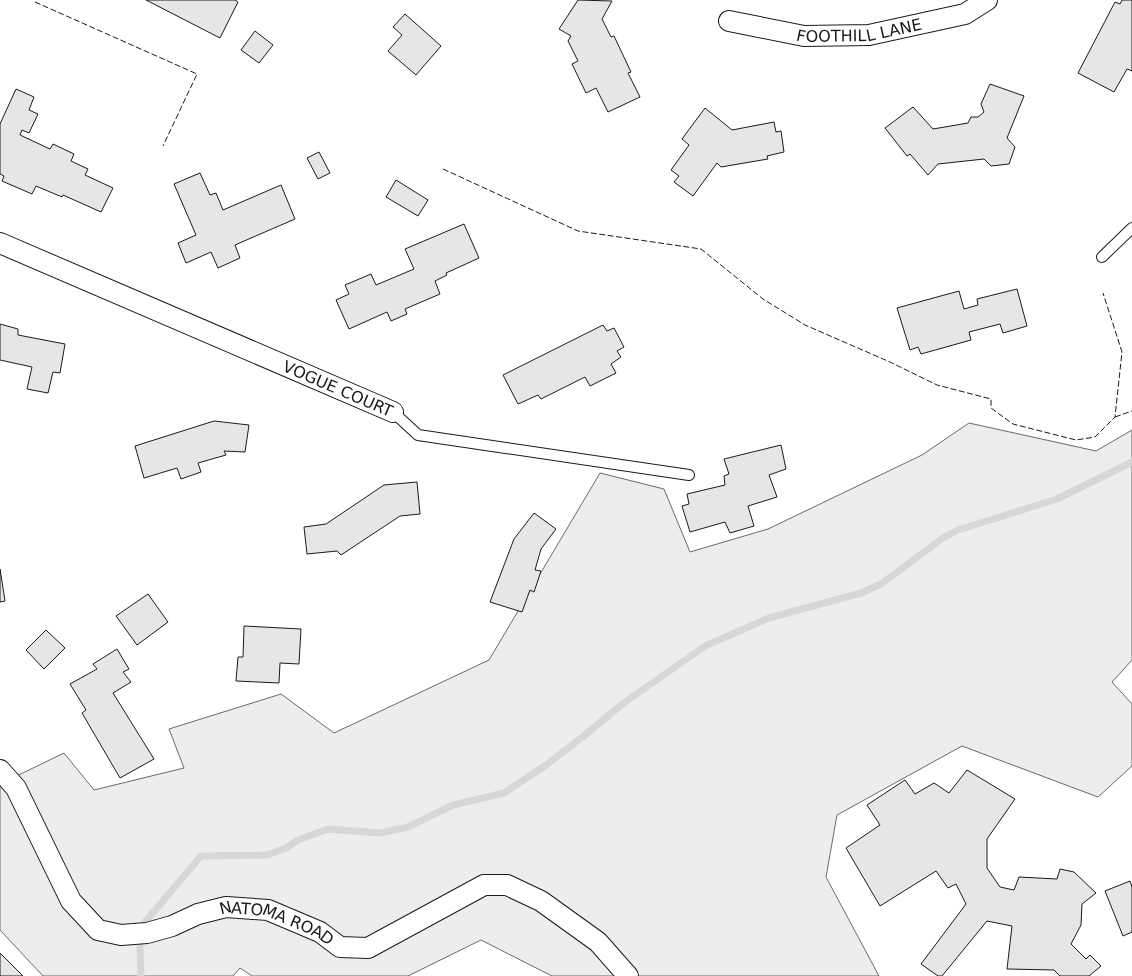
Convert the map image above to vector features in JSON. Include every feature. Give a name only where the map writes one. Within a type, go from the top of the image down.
[{"type":"street","name":"FOOTHILL LANE","points":[[729,21],[804,36],[870,35],[965,14],[987,0]]},
{"type":"street","name":"VOGUE COURT","points":[[0,243],[393,412]]},
{"type":"street","name":"NATOMA ROAD","points":[[0,770],[16,788],[71,901],[98,930],[121,935],[146,933],[172,926],[198,914],[226,907],[268,910],[320,932],[340,947],[368,948],[484,885],[507,884],[541,901],[598,942],[628,976]]},
{"type":"lane","points":[[1102,257],[1132,228]]},
{"type":"lane","name":"VOGUE COURT","points":[[393,412],[418,436],[689,474]]},
{"type":"shaded area","points":[[969,423],[1096,451],[1132,430],[1132,660],[1112,682],[1132,704],[1132,766],[1098,797],[962,746],[837,815],[826,877],[879,976],[552,976],[481,940],[408,976],[252,976],[240,968],[233,976],[43,976],[0,930],[0,784],[64,753],[94,790],[184,768],[169,729],[281,694],[334,733],[489,660],[600,473],[664,489],[690,552],[768,529],[922,455]]},
{"type":"building","points":[[146,0],[235,0],[238,2],[220,38]]},
{"type":"building","points":[[578,0],[612,1],[602,19],[611,37],[614,36],[631,72],[628,73],[640,97],[608,112],[596,88],[586,93],[572,64],[578,61],[568,41],[571,36],[559,29]]},
{"type":"building","points":[[1122,0],[1132,0],[1132,71],[1127,69],[1114,92],[1078,73],[1115,2],[1120,4]]},
{"type":"building","points":[[405,14],[441,46],[416,75],[388,51],[402,35],[393,27]]},
{"type":"building","points":[[255,31],[273,45],[259,63],[241,50]]},
{"type":"building","points":[[990,84],[1024,96],[1007,138],[1015,147],[1009,164],[991,166],[984,159],[938,164],[928,175],[910,154],[907,156],[885,128],[913,107],[933,129],[968,123],[971,117],[978,117],[984,112],[981,104]]},
{"type":"building","points":[[16,89],[34,97],[29,110],[38,114],[29,133],[22,130],[20,135],[50,149],[53,144],[74,154],[71,161],[88,169],[85,175],[113,188],[101,212],[63,195],[62,197],[36,186],[32,194],[2,181],[4,176],[0,174],[0,124]]},
{"type":"building","points":[[705,108],[732,130],[774,122],[776,132],[781,131],[784,152],[767,156],[768,159],[721,167],[717,163],[693,196],[674,182],[679,176],[671,170],[689,145],[682,139]]},
{"type":"building","points":[[319,152],[330,173],[318,179],[307,158]]},
{"type":"building","points":[[200,173],[210,195],[216,193],[223,210],[281,185],[295,219],[235,245],[240,258],[218,268],[211,252],[186,263],[178,243],[196,235],[174,184]]},
{"type":"building","points":[[396,180],[428,200],[418,216],[386,197]]},
{"type":"building","points":[[464,224],[479,258],[446,273],[447,275],[435,281],[440,294],[405,309],[407,314],[391,321],[387,312],[349,329],[336,300],[349,294],[345,285],[371,274],[376,285],[414,269],[405,249]]},
{"type":"building","points":[[1017,289],[1027,326],[1003,333],[1000,324],[969,332],[971,340],[921,354],[918,347],[910,350],[897,308],[959,291],[964,309],[978,305],[977,299]]},
{"type":"building","points":[[0,324],[18,329],[18,335],[65,344],[60,373],[53,372],[48,393],[27,389],[32,367],[0,360]]},
{"type":"building","points":[[603,325],[607,331],[614,328],[624,347],[617,351],[621,357],[611,364],[616,373],[590,386],[585,377],[541,399],[538,395],[518,404],[503,375]]},
{"type":"building","points":[[214,421],[249,425],[245,452],[224,451],[226,455],[198,463],[201,472],[181,479],[177,468],[144,478],[135,446]]},
{"type":"building","points":[[781,445],[786,469],[769,475],[777,497],[748,506],[754,526],[730,533],[725,522],[690,532],[682,506],[689,504],[687,494],[725,485],[724,476],[729,474],[724,459]]},
{"type":"building","points":[[417,482],[420,514],[400,516],[341,555],[337,551],[307,554],[304,527],[326,524],[384,485]]},
{"type":"building","points":[[534,513],[556,529],[541,549],[535,570],[541,571],[534,592],[530,590],[522,612],[490,602],[514,539]]},
{"type":"building","points":[[0,569],[5,601],[0,602]]},
{"type":"building","points":[[148,594],[168,622],[137,645],[116,616]]},
{"type":"building","points":[[244,626],[301,629],[299,664],[280,663],[279,683],[236,681],[238,657],[243,657]]},
{"type":"building","points":[[46,630],[65,648],[44,669],[26,650]]},
{"type":"building","points":[[117,649],[129,669],[123,672],[131,682],[113,693],[154,759],[120,778],[82,713],[86,710],[70,684],[97,669],[93,664]]},
{"type":"building","points":[[967,770],[1015,799],[987,839],[987,868],[1000,887],[1014,890],[1019,877],[1057,879],[1060,869],[1074,872],[1096,893],[1082,904],[1081,925],[1071,944],[1086,959],[1090,955],[1101,966],[1089,976],[1060,976],[1054,970],[1007,969],[1012,926],[987,921],[942,976],[938,976],[921,964],[966,904],[956,884],[948,888],[936,871],[880,906],[846,848],[880,825],[867,805],[905,780],[915,794],[934,783],[949,793]]},
{"type":"building","points":[[1130,881],[1132,887],[1132,932],[1123,936],[1105,891]]},
{"type":"building","points":[[0,953],[23,976],[0,976]]},
{"type":"waterway","points":[[145,922],[201,856],[267,855],[286,848],[298,840],[328,829],[380,833],[408,827],[453,805],[504,793],[546,765],[621,705],[705,646],[769,618],[861,593],[881,584],[943,538],[958,530],[1057,499],[1132,462]]},
{"type":"waterway","points":[[140,946],[141,976]]},
{"type":"fence","points":[[35,2],[197,74],[163,146]]},
{"type":"fence","points":[[443,169],[578,231],[701,249],[763,299],[805,325],[937,385],[991,399],[991,408],[1013,424],[1076,440],[1095,437],[1115,417],[1122,352],[1103,293]]},
{"type":"fence","points":[[1115,417],[1132,411]]}]
